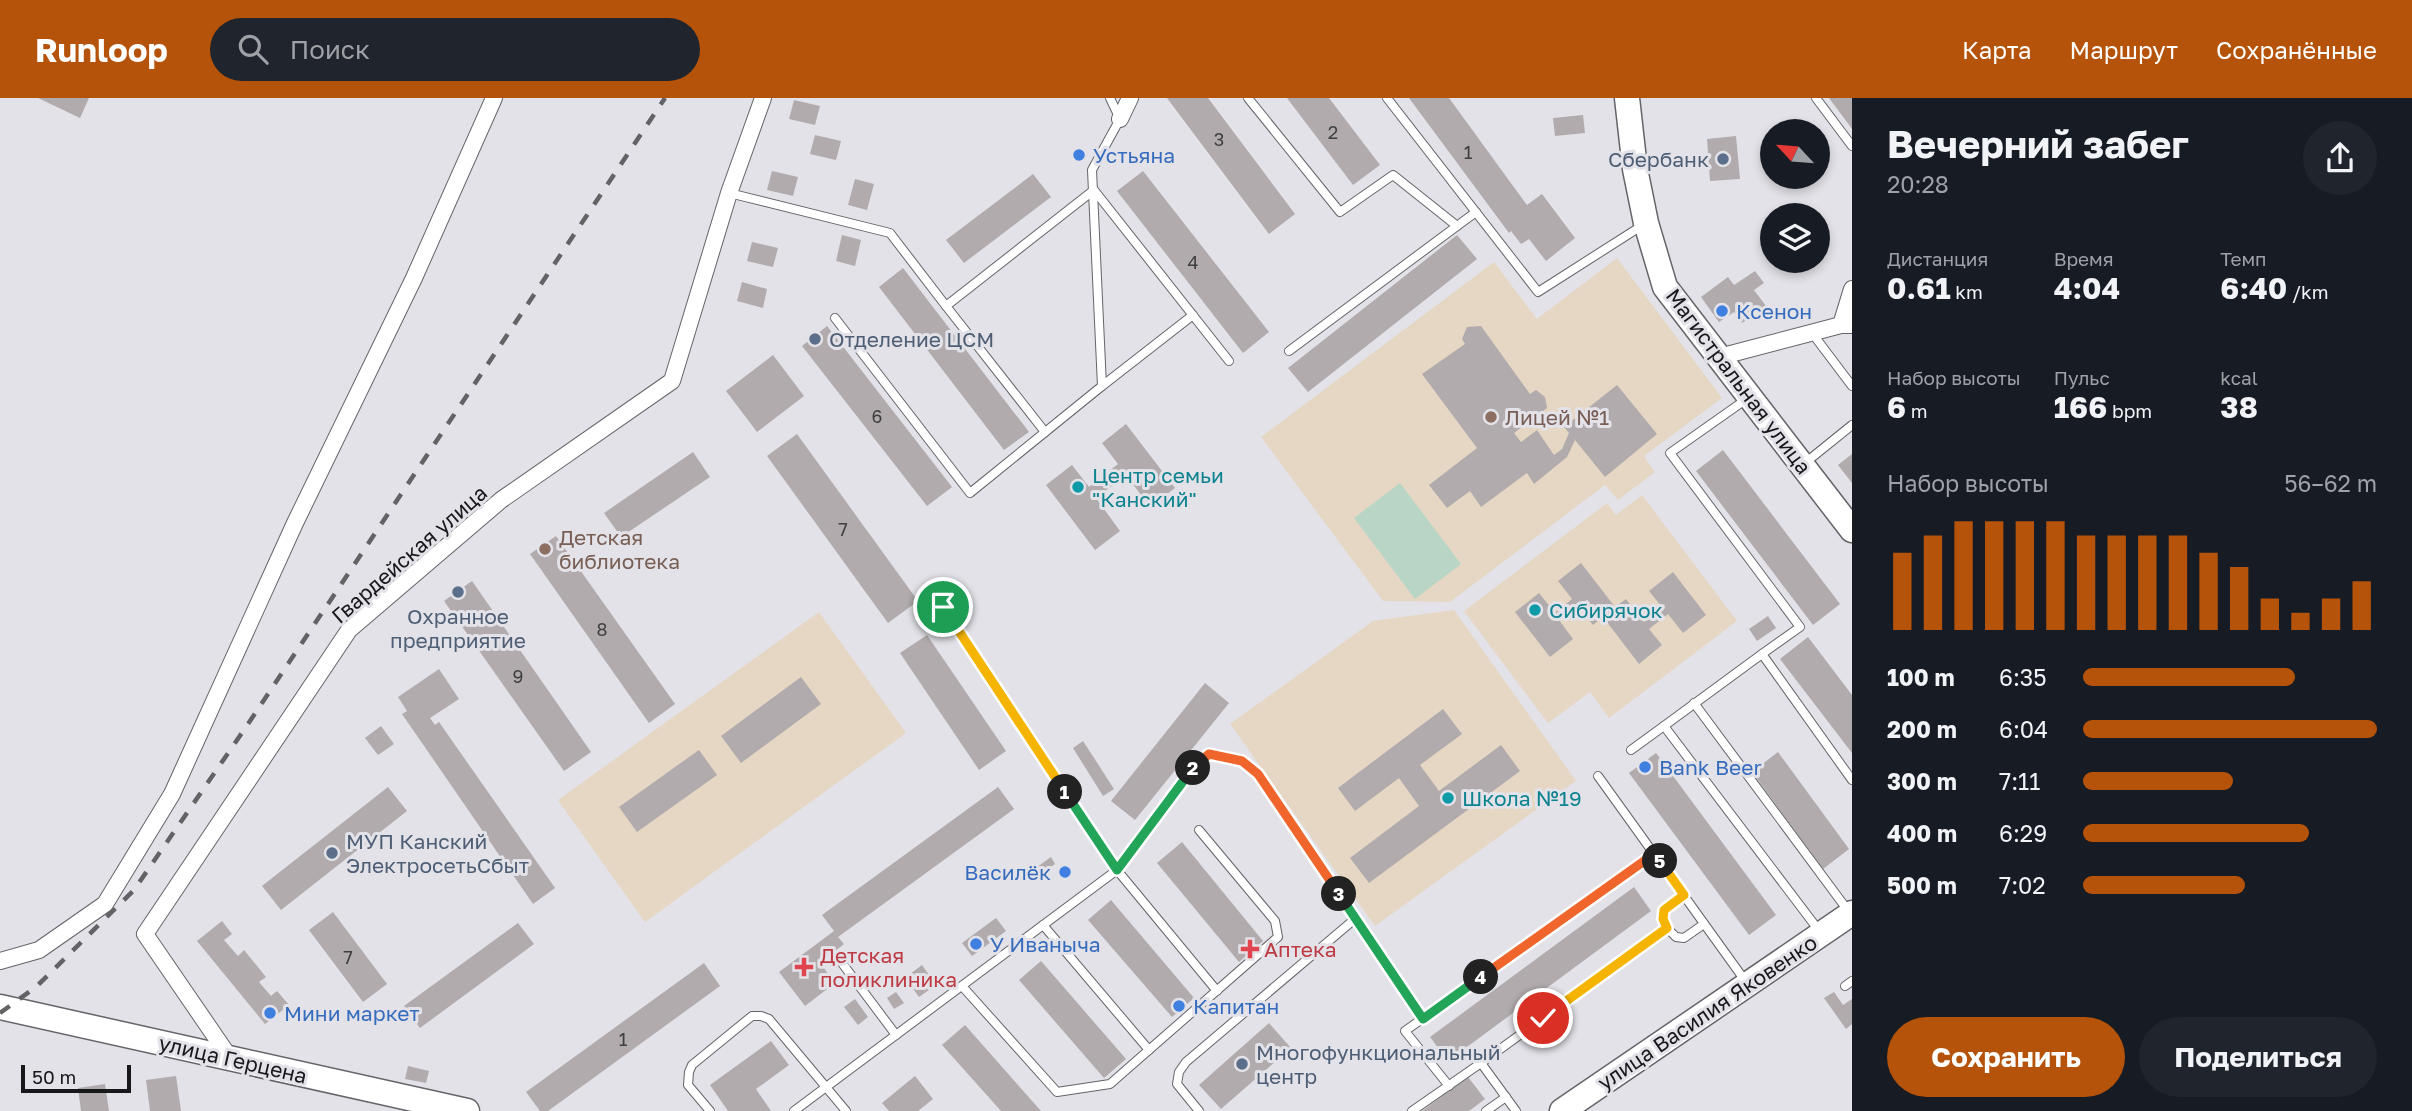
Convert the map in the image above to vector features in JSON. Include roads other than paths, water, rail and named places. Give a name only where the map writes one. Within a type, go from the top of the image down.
[{"type":"main road","name":"Магистральная улица","points":[[1627,98],[1635,169],[1646,223],[1665,287],[1852,530]]},
{"type":"main road","name":"улица Василия Яковенко","points":[[1562,1111],[1851,914]]},
{"type":"main road","name":"улица Герцена","points":[[0,1007],[467,1111]]},
{"type":"street","points":[[0,961],[39,950],[105,904],[172,794],[295,523],[414,278],[494,98]]},
{"type":"street","name":"Гвардейская улица","points":[[230,1058],[145,934],[349,630],[501,500],[672,381],[729,194],[763,98]]},
{"type":"street","points":[[1120,119],[1130,98]]},
{"type":"street","points":[[1719,356],[1846,325],[1852,289]]},
{"type":"lane","points":[[1102,386],[1092,170],[1120,119],[1110,98]]},
{"type":"lane","points":[[1248,98],[1340,212],[1393,175],[1457,226]]},
{"type":"lane","points":[[1387,98],[1538,292],[1646,223]]},
{"type":"lane","points":[[1816,98],[1852,146]]},
{"type":"lane","points":[[946,306],[1094,190]]},
{"type":"lane","points":[[1094,190],[1229,361]]},
{"type":"lane","points":[[729,194],[890,233],[1045,432]]},
{"type":"lane","points":[[1289,351],[1476,212]]},
{"type":"lane","points":[[835,318],[970,493],[1193,315]]},
{"type":"lane","points":[[1812,332],[1852,386]]},
{"type":"lane","points":[[1631,750],[1800,627],[1670,453],[1750,396]]},
{"type":"lane","points":[[1803,465],[1852,425]]},
{"type":"lane","points":[[942,605],[1117,870],[1217,990]]},
{"type":"lane","points":[[1762,654],[1852,780]]},
{"type":"lane","points":[[1694,703],[1851,914]]},
{"type":"lane","points":[[1664,726],[1821,934]]},
{"type":"lane","points":[[794,1111],[1117,870],[1199,761],[1209,754],[1242,761],[1258,774],[1423,1019]]},
{"type":"lane","points":[[1598,776],[1748,984]]},
{"type":"lane","points":[[962,986],[1057,1092],[1110,1084],[1278,937],[1275,921],[1199,830]]},
{"type":"lane","points":[[1449,1086],[1405,1031],[1654,854]]},
{"type":"lane","points":[[1684,895],[1664,910],[1663,919],[1667,928],[1676,937],[1684,938],[1704,924]]},
{"type":"lane","points":[[1199,1111],[1177,1084],[1179,1072],[1186,1062],[1356,918]]},
{"type":"lane","points":[[1043,925],[1149,1049]]},
{"type":"lane","points":[[1412,1111],[1667,928]]},
{"type":"lane","points":[[842,963],[896,1035]]},
{"type":"lane","points":[[710,1111],[688,1085],[692,1065],[752,1016],[769,1019],[846,1111]]},
{"type":"lane","points":[[1481,1063],[1516,1111]]},
{"type":"lane","points":[[1486,1111],[1506,1097]]},
{"type":"railway","points":[[0,1013],[36,987],[134,890],[246,727],[665,98]]},
{"type":"place","name":"Устьяна","points":[[1079,155]]},
{"type":"place","name":"Сбербанк","points":[[1723,159]]},
{"type":"place","name":"Ксенон","points":[[1722,311]]},
{"type":"place","name":"Отделение ЦСМ","points":[[815,339]]},
{"type":"place","name":"Лицей №1","points":[[1491,417]]},
{"type":"place","name":"Центр семьи \"Канский\"","points":[[1078,487]]},
{"type":"place","name":"Детская библиотека","points":[[545,549]]},
{"type":"place","name":"Охранное предприятие","points":[[458,592]]},
{"type":"place","name":"Сибирячок","points":[[1535,610]]},
{"type":"place","name":"Bank Beer","points":[[1645,767]]},
{"type":"place","name":"Школа №19","points":[[1448,798]]},
{"type":"place","name":"МУП Канский ЭлектросетьСбыт","points":[[332,853]]},
{"type":"place","name":"Василёк","points":[[1065,872]]},
{"type":"place","name":"У Иваныча","points":[[976,944]]},
{"type":"place","name":"Аптека","points":[[1250,949]]},
{"type":"place","name":"Детская поликлиника","points":[[804,967]]},
{"type":"place","name":"Капитан","points":[[1179,1006]]},
{"type":"place","name":"Мини маркет","points":[[270,1013]]},
{"type":"place","name":"Многофункциональный центр","points":[[1242,1064]]}]
